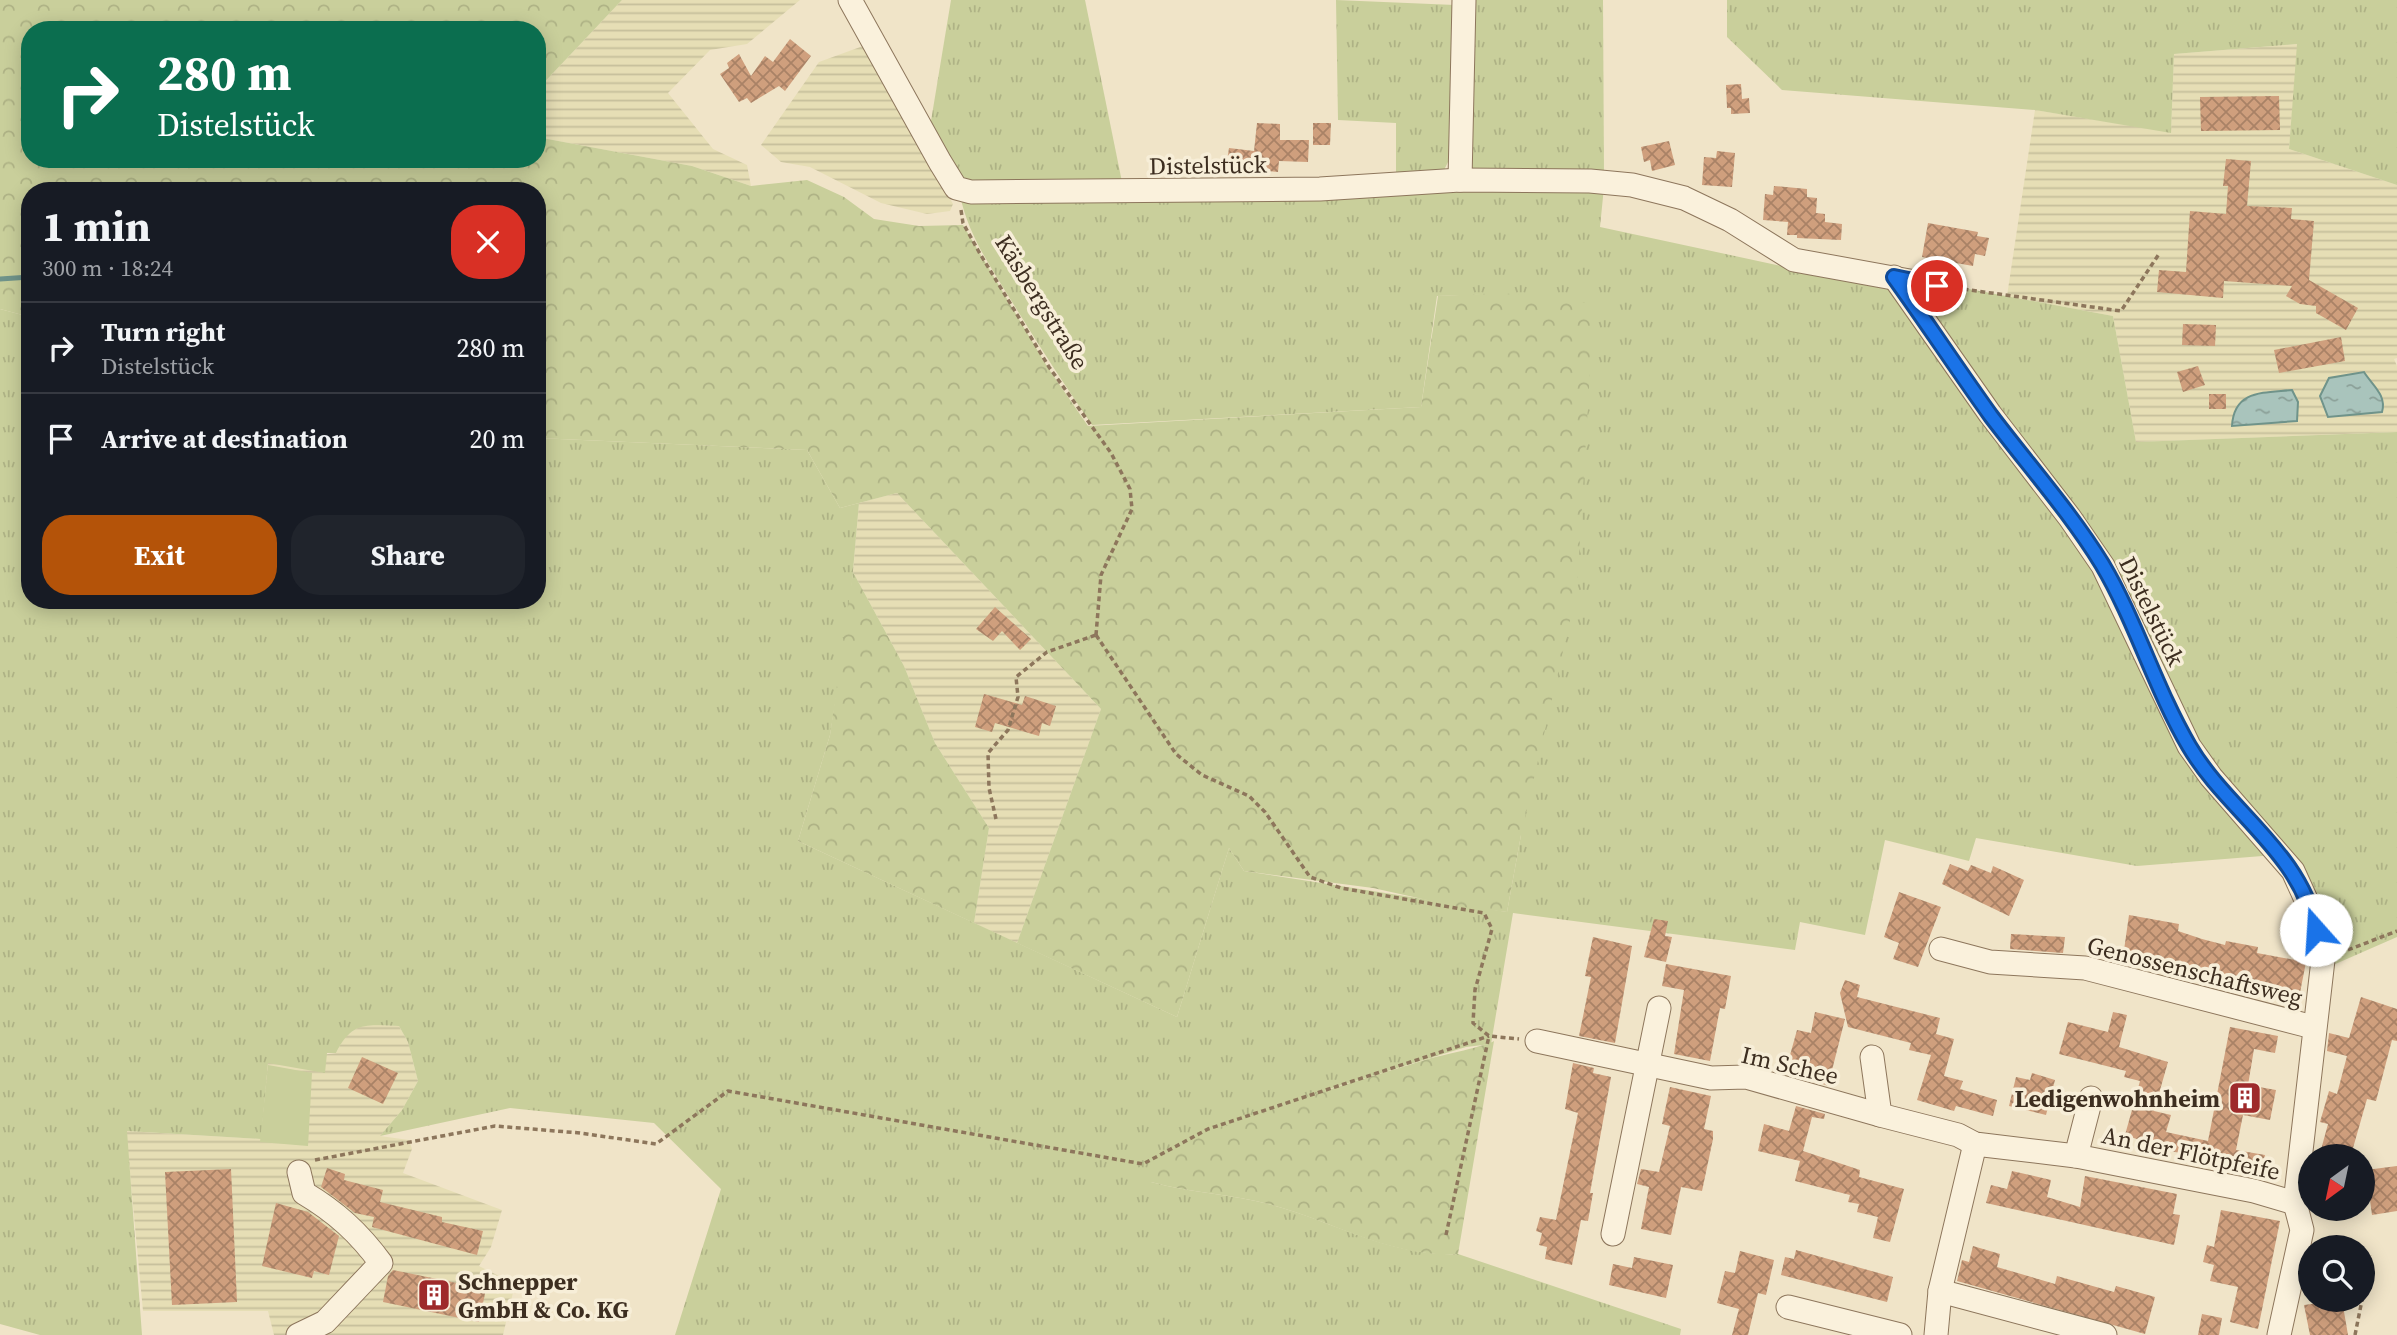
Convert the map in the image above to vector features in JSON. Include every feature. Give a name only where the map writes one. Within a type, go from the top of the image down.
[{"type":"street","points":[[850,0],[922,133],[956,188]]},
{"type":"street","points":[[1460,180],[1464,0]]},
{"type":"street","name":"Distelstück","points":[[956,188],[971,192],[1146,192],[1320,189],[1460,180],[1590,180],[1632,185],[1684,198],[1730,220],[1794,260],[1937,286]]},
{"type":"street","name":"Distelstück","points":[[1894,277],[1990,414],[2070,518],[2103,566],[2189,746],[2211,777],[2293,871],[2313,915],[2323,960],[2318,983]]},
{"type":"street","name":"Genossenschaftsweg","points":[[1941,949],[1990,962],[2084,968],[2312,1027]]},
{"type":"street","name":"Genossenschaftsweg","points":[[2279,1335],[2302,1230],[2295,1203],[2318,983]]},
{"type":"street","points":[[1613,1234],[1659,1008]]},
{"type":"street","name":"Im Schee","points":[[1537,1041],[1646,1062],[1711,1078],[1746,1077],[1880,1115]]},
{"type":"street","points":[[1872,1056],[1880,1115]]},
{"type":"street","name":"An der Flötpfeife","points":[[2076,1156],[2091,1098]]},
{"type":"street","name":"An der Flötpfeife","points":[[1880,1115],[1958,1135],[1975,1144],[2076,1156],[2254,1191],[2295,1203]]},
{"type":"street","points":[[1936,1335],[1940,1291],[1975,1144]]},
{"type":"street","points":[[298,1335],[325,1322],[381,1263],[361,1234],[330,1209],[304,1193],[299,1172]]},
{"type":"street","points":[[1940,1291],[2105,1335]]},
{"type":"street","points":[[1788,1307],[1900,1335]]},
{"type":"path","name":"Käsbergstraße","points":[[956,188],[963,223],[979,252],[1049,367],[1111,453],[1130,489],[1132,509],[1101,575],[1096,635]]},
{"type":"path","points":[[1937,286],[2121,311],[2160,254]]},
{"type":"path","points":[[996,819],[989,788],[988,753],[1008,730],[1018,697],[1016,677],[1047,652],[1096,635],[1176,754],[1202,775],[1249,796],[1265,812],[1310,877],[1340,888],[1484,913],[1492,929],[1475,990],[1473,1023],[1489,1036]]},
{"type":"path","points":[[2323,960],[2397,931]]},
{"type":"path","points":[[1446,1235],[1489,1036]]},
{"type":"path","points":[[299,1172],[310,1161],[495,1126],[580,1133],[656,1144],[728,1091],[1143,1164],[1208,1129],[1489,1036],[1537,1041]]},
{"type":"path","points":[[2356,1335],[2360,1312]]},
{"type":"shaded area","points":[[622,0],[800,0],[747,44],[710,50],[668,93],[713,149],[747,165],[751,186],[692,166],[546,139],[546,80]]},
{"type":"shaded area","points":[[2298,44],[2289,149],[2397,185],[2397,358],[2394,359],[2397,366],[2397,432],[2136,442],[2113,316],[2007,296],[2035,110],[2171,132],[2174,54]]},
{"type":"shaded area","points":[[863,46],[953,204],[950,211],[927,214],[881,203],[810,167],[781,162],[761,145],[819,62]]},
{"type":"shaded area","points":[[897,493],[1101,709],[1017,943],[974,923],[989,828],[935,743],[904,666],[853,572],[859,503]]},
{"type":"shaded area","points":[[364,1024],[399,1026],[408,1042],[418,1081],[402,1110],[380,1136],[409,1140],[412,1149],[403,1173],[502,1210],[491,1247],[479,1266],[515,1284],[503,1335],[274,1335],[268,1311],[143,1311],[126,1131],[261,1139],[268,1062],[336,1053],[345,1036]]},
{"type":"green space","points":[[0,0],[622,0],[546,80],[546,21],[21,21],[21,168],[546,168],[546,139],[692,166],[751,186],[807,180],[844,197],[874,219],[919,226],[963,225],[1048,368],[1088,426],[1421,407],[1438,296],[1502,293],[1594,304],[1577,590],[1521,835],[1507,912],[1454,906],[1373,888],[1244,871],[1229,848],[1177,1017],[1017,943],[1101,709],[897,493],[840,508],[807,450],[546,438],[546,182],[21,182],[21,315],[0,309]]},
{"type":"green space","points":[[951,0],[1085,0],[1122,182],[970,187],[958,178],[930,127]]},
{"type":"green space","points":[[1336,0],[1455,5],[1451,156],[1444,170],[1396,177],[1396,123],[1338,120]]},
{"type":"green space","points":[[1468,0],[1603,0],[1604,175],[1468,175]]},
{"type":"green space","points":[[1727,0],[2397,0],[2397,185],[2289,149],[2297,44],[2174,54],[2171,133],[2035,110],[1782,90],[1727,37]]},
{"type":"green space","points":[[1604,187],[1600,227],[1800,270],[1890,279],[2068,518],[2188,747],[2275,855],[2137,866],[1976,838],[1969,861],[1885,840],[1865,935],[1800,922],[1795,950],[1513,913],[1491,1044],[1466,1047],[1329,1089],[1151,1182],[1272,1205],[1410,1250],[1458,1254],[1681,1329],[1680,1335],[675,1335],[721,1189],[654,1123],[510,1108],[380,1136],[402,1110],[418,1081],[408,1042],[399,1026],[377,1025],[354,1030],[336,1053],[327,1053],[325,1073],[268,1063],[261,1139],[127,1131],[142,1335],[40,1335],[0,1324],[0,309],[21,315],[21,609],[546,609],[546,438],[807,450],[840,508],[859,503],[849,616],[830,735],[798,841],[1177,1017],[1229,848],[1244,871],[1507,912],[1521,835],[1502,294],[1437,296],[1421,407],[1092,425],[987,261],[968,223],[960,195]]},
{"type":"green space","points":[[1897,278],[2113,316],[2136,442],[2397,432],[2397,937],[2324,969],[2316,914],[2212,775],[2104,565]]},
{"type":"green space","points":[[853,572],[904,666],[935,743],[989,828],[974,923],[798,841],[830,735]]},
{"type":"green space","points":[[1494,1041],[1458,1254],[1433,1254],[1386,1245],[1272,1205],[1151,1182],[1148,1174],[1154,1159],[1220,1128],[1323,1092]]},
{"type":"green space","points":[[268,1065],[312,1073],[308,1146],[260,1142]]},
{"type":"water","points":[[2364,372],[2381,395],[2382,412],[2328,417],[2320,396],[2329,378]]},
{"type":"water","points":[[2292,390],[2298,402],[2297,421],[2232,426],[2234,414],[2244,400],[2261,393]]},
{"type":"building","points":[[790,39],[811,56],[785,91],[779,86],[751,103],[747,98],[739,102],[720,74],[729,68],[727,63],[739,54],[751,76],[765,56],[773,62]]},
{"type":"building","points":[[1741,84],[1742,99],[1749,98],[1750,113],[1731,114],[1731,108],[1727,108],[1726,85]]},
{"type":"building","points":[[2279,96],[2280,130],[2201,131],[2200,97]]},
{"type":"building","points":[[1257,123],[1280,124],[1280,140],[1309,140],[1308,162],[1279,161],[1278,172],[1226,167],[1229,148],[1254,151]]},
{"type":"building","points":[[1313,123],[1331,123],[1330,145],[1313,145]]},
{"type":"building","points":[[1669,141],[1675,165],[1652,171],[1650,160],[1644,162],[1641,147]]},
{"type":"building","points":[[1717,151],[1735,153],[1732,187],[1702,185],[1704,157],[1716,158]]},
{"type":"building","points":[[2226,159],[2251,161],[2247,206],[2292,208],[2291,219],[2314,221],[2309,280],[2358,308],[2346,330],[2316,313],[2316,306],[2300,304],[2286,296],[2292,286],[2224,281],[2223,298],[2157,292],[2159,270],[2186,272],[2190,211],[2226,214],[2228,186],[2223,186]]},
{"type":"building","points":[[1774,186],[1807,189],[1807,197],[1817,198],[1816,213],[1825,214],[1825,222],[1842,224],[1841,240],[1797,238],[1797,235],[1787,235],[1788,222],[1763,220],[1765,194],[1773,195]]},
{"type":"building","points":[[1928,223],[1978,232],[1977,236],[1989,238],[1985,256],[1975,254],[1973,266],[1922,257]]},
{"type":"building","points":[[2183,324],[2216,325],[2215,346],[2182,345]]},
{"type":"building","points":[[2341,337],[2345,361],[2279,373],[2274,350]]},
{"type":"building","points":[[2198,366],[2205,385],[2183,392],[2177,372]]},
{"type":"building","points":[[2209,394],[2226,394],[2226,409],[2209,409]]},
{"type":"building","points":[[995,607],[1031,639],[1020,650],[1002,631],[993,641],[976,629]]},
{"type":"building","points":[[984,694],[1022,705],[1025,696],[1056,706],[1050,726],[1042,723],[1039,736],[995,723],[992,732],[975,727]]},
{"type":"building","points":[[1950,864],[1968,871],[1971,865],[1991,873],[1993,866],[2024,880],[2009,916],[1942,884]]},
{"type":"building","points":[[1899,892],[1941,907],[1918,967],[1893,959],[1899,943],[1884,937]]},
{"type":"building","points":[[2129,915],[2179,924],[2178,931],[2202,939],[2225,945],[2226,941],[2258,947],[2257,953],[2306,962],[2298,1003],[2266,996],[2266,993],[2258,991],[2260,985],[2203,976],[2204,969],[2162,962],[2161,967],[2144,964],[2146,954],[2124,950]]},
{"type":"building","points":[[1654,919],[1668,921],[1665,936],[1672,937],[1666,962],[1644,957]]},
{"type":"building","points":[[2011,934],[2065,937],[2063,953],[2010,949]]},
{"type":"building","points":[[1593,937],[1632,946],[1615,1043],[1579,1036],[1591,977],[1585,976]]},
{"type":"building","points":[[1666,964],[1731,976],[1725,1009],[1720,1008],[1710,1061],[1674,1054],[1684,990],[1662,986]]},
{"type":"building","points":[[1845,980],[1860,985],[1857,997],[1940,1018],[1936,1034],[1954,1039],[1944,1076],[1963,1081],[1960,1089],[1997,1100],[1993,1116],[1956,1106],[1954,1111],[1917,1100],[1931,1055],[1909,1050],[1911,1043],[1848,1027],[1840,993]]},
{"type":"building","points":[[2361,997],[2397,1009],[2397,1041],[2392,1040],[2376,1101],[2367,1099],[2354,1144],[2323,1144],[2328,1124],[2320,1122],[2329,1091],[2337,1094],[2347,1056],[2327,1051],[2329,1033],[2349,1038]]},
{"type":"building","points":[[1815,1012],[1845,1019],[1829,1082],[1833,1083],[1832,1087],[1813,1081],[1815,1074],[1787,1066],[1797,1030],[1811,1033]]},
{"type":"building","points":[[2113,1012],[2127,1015],[2119,1047],[2168,1062],[2154,1111],[2171,1115],[2166,1132],[2208,1141],[2230,1027],[2278,1036],[2275,1053],[2254,1049],[2248,1085],[2276,1090],[2270,1120],[2243,1115],[2236,1150],[2265,1155],[2261,1176],[2204,1165],[2205,1157],[2175,1152],[2125,1135],[2140,1081],[2124,1077],[2126,1071],[2059,1054],[2068,1022],[2108,1032]]},
{"type":"building","points":[[362,1057],[398,1073],[383,1104],[348,1088]]},
{"type":"building","points":[[1573,1063],[1594,1068],[1593,1073],[1611,1077],[1590,1193],[1593,1193],[1588,1221],[1581,1220],[1572,1265],[1545,1259],[1547,1247],[1539,1245],[1542,1233],[1536,1231],[1540,1217],[1556,1220],[1578,1113],[1565,1109]]},
{"type":"building","points":[[2032,1073],[2055,1080],[2046,1115],[2009,1106],[2016,1077],[2030,1080]]},
{"type":"building","points":[[1670,1087],[1711,1096],[1704,1129],[1713,1131],[1702,1191],[1681,1187],[1671,1235],[1641,1229],[1649,1187],[1637,1184],[1641,1169],[1659,1172],[1670,1126],[1662,1124]]},
{"type":"building","points":[[1796,1106],[1825,1114],[1824,1119],[1812,1117],[1803,1151],[1860,1170],[1859,1177],[1904,1189],[1890,1242],[1873,1238],[1878,1217],[1857,1212],[1859,1204],[1848,1202],[1850,1195],[1795,1181],[1800,1161],[1758,1151],[1764,1124],[1789,1131]]},
{"type":"building","points":[[2397,1166],[2397,1211],[2375,1215],[2375,1169]]},
{"type":"building","points":[[327,1168],[345,1174],[344,1180],[383,1190],[380,1202],[442,1217],[442,1222],[483,1231],[477,1255],[372,1227],[374,1217],[355,1213],[321,1187]]},
{"type":"building","points":[[231,1169],[237,1302],[172,1305],[165,1172]]},
{"type":"building","points":[[2012,1171],[2051,1180],[2047,1197],[2080,1207],[2085,1176],[2177,1194],[2173,1214],[2180,1215],[2174,1245],[1986,1203],[1991,1185],[2007,1189]]},
{"type":"building","points":[[276,1203],[308,1212],[339,1236],[329,1275],[314,1271],[312,1278],[262,1266]]},
{"type":"building","points":[[2221,1210],[2280,1221],[2258,1329],[2230,1322],[2238,1287],[2210,1281],[2214,1265],[2203,1262],[2207,1245],[2214,1247]]},
{"type":"building","points":[[1973,1246],[2000,1254],[1997,1267],[2055,1284],[2057,1276],[2114,1292],[2116,1286],[2155,1297],[2145,1334],[1957,1281],[1962,1260],[1969,1262]]},
{"type":"building","points":[[1796,1250],[1893,1277],[1887,1302],[1781,1275],[1785,1257],[1794,1259]]},
{"type":"building","points":[[1740,1251],[1774,1260],[1766,1295],[1758,1293],[1748,1335],[1732,1335],[1739,1309],[1717,1303],[1725,1271],[1735,1273]]},
{"type":"building","points":[[1634,1257],[1673,1265],[1666,1298],[1609,1285],[1613,1264],[1632,1268]]},
{"type":"building","name":"Schnepper GmbH & Co. KG","points":[[393,1270],[486,1289],[479,1322],[383,1302],[388,1276]]},
{"type":"building","points":[[2305,1312],[2344,1312],[2348,1335],[2310,1335]]},
{"type":"building","points":[[2202,1314],[2222,1318],[2219,1335],[2198,1335]]},
{"type":"waterway","points":[[0,279],[21,278]]},
{"type":"place","name":"Ledigenwohnheim","points":[[2245,1098]]},
{"type":"place","name":"Schnepper GmbH & Co. KG","points":[[434,1295]]},
{"type":"route","points":[[1937,286],[1894,277],[1990,414],[2070,518],[2103,566],[2189,746],[2211,777],[2247,815],[2293,871],[2313,915],[2316,930]]}]
